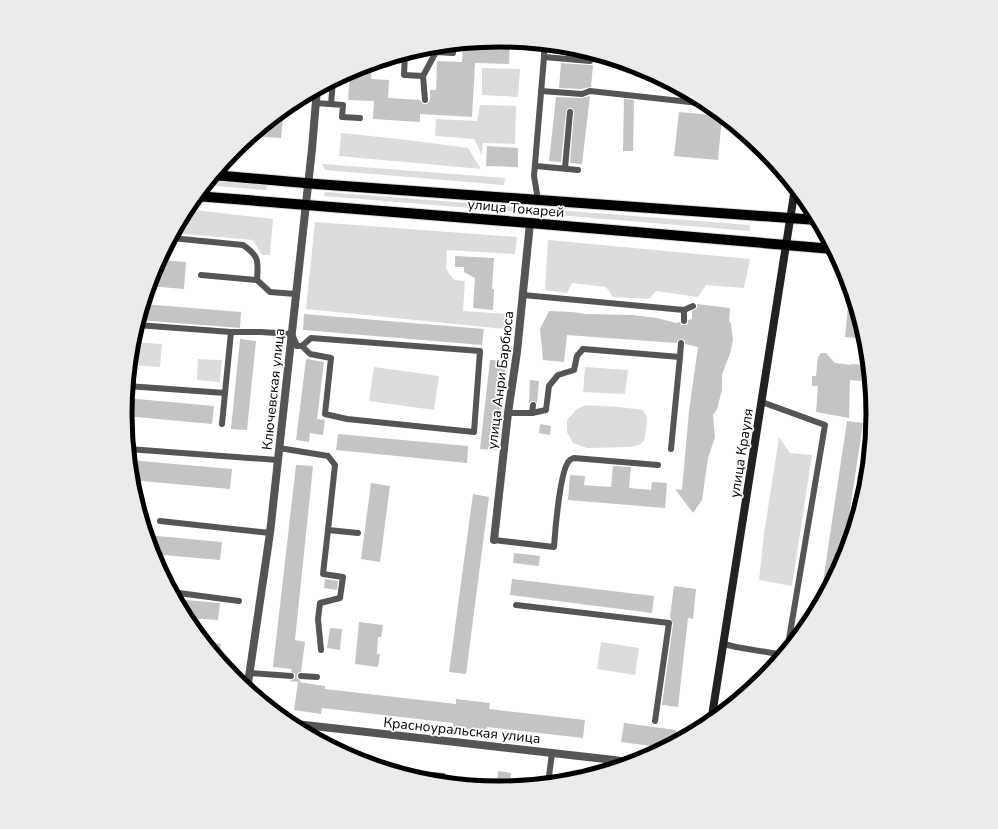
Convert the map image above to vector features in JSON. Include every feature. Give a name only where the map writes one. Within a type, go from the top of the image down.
[{"type":"main road","name":"улица Токарей","points":[[220,176],[810,219]]},
{"type":"main road","name":"улица Крауля","points":[[712,713],[794,195]]},
{"type":"main road","name":"улица Токарей","points":[[203,197],[305,206],[530,222],[827,248]]},
{"type":"street","name":"Ключевская улица","points":[[248,682],[270,533],[317,95]]},
{"type":"street","name":"улица Анри Барбюса","points":[[494,540],[508,413],[517,352],[530,222]]},
{"type":"street","name":"Красноуральская улица","points":[[302,725],[620,761]]},
{"type":"lane","points":[[538,200],[534,176],[536,166],[544,50]]},
{"type":"lane","points":[[438,52],[453,53]]},
{"type":"lane","points":[[426,100],[423,76],[436,53]]},
{"type":"lane","points":[[544,56],[590,61]]},
{"type":"lane","points":[[405,60],[404,75],[423,76]]},
{"type":"lane","points":[[331,104],[332,87]]},
{"type":"lane","points":[[541,91],[582,94],[590,91],[693,102]]},
{"type":"lane","points":[[316,103],[343,105],[342,117],[360,118]]},
{"type":"lane","points":[[564,168],[570,112]]},
{"type":"lane","points":[[536,166],[578,170]]},
{"type":"lane","points":[[177,239],[243,245],[252,251],[257,258],[257,280]]},
{"type":"lane","points":[[201,275],[257,280],[270,292],[296,294]]},
{"type":"lane","points":[[523,295],[684,310],[693,306]]},
{"type":"lane","points":[[684,310],[684,321]]},
{"type":"lane","points":[[142,326],[292,334],[298,346],[302,346],[310,354],[331,358],[326,414],[347,419],[474,432],[480,350],[312,338],[302,346]]},
{"type":"lane","points":[[222,424],[231,332]]},
{"type":"lane","points":[[671,448],[681,343]]},
{"type":"lane","points":[[508,413],[532,413],[546,410],[549,386],[558,375],[574,370],[577,356],[583,349],[680,357]]},
{"type":"lane","points":[[132,386],[225,393]]},
{"type":"lane","points":[[762,402],[825,425],[789,641]]},
{"type":"lane","points":[[532,413],[533,405]]},
{"type":"lane","points":[[279,448],[328,456],[334,465],[323,574],[343,577],[340,598],[320,603],[318,619],[321,650]]},
{"type":"lane","points":[[133,449],[278,460]]},
{"type":"lane","points":[[494,540],[554,547],[560,495],[565,468],[569,461],[574,458],[658,465]]},
{"type":"lane","points":[[160,522],[270,533]]},
{"type":"lane","points":[[328,530],[358,532]]},
{"type":"lane","points":[[178,593],[239,601]]},
{"type":"lane","points":[[516,604],[669,623],[655,721]]},
{"type":"lane","points":[[724,644],[778,654]]},
{"type":"lane","points":[[249,673],[291,676]]},
{"type":"lane","points":[[301,676],[318,677]]},
{"type":"lane","points":[[549,779],[552,753]]},
{"type":"lane","points":[[424,774],[443,776],[443,778]]},
{"type":"shaded area","points":[[482,68],[520,69],[518,97],[482,95]]},
{"type":"shaded area","points":[[480,105],[516,106],[515,144],[483,143],[482,155],[474,139],[435,136],[436,119],[477,121]]},
{"type":"shaded area","points":[[341,133],[468,148],[481,169],[339,156]]},
{"type":"shaded area","points":[[322,164],[505,178],[504,185],[325,170]]},
{"type":"shaded area","points":[[216,181],[267,185],[266,190],[212,186]]},
{"type":"shaded area","points":[[325,192],[750,225],[750,231],[324,196]]},
{"type":"shaded area","points":[[193,210],[273,219],[270,255],[262,255],[253,240],[180,234]]},
{"type":"shaded area","points":[[315,222],[517,237],[515,254],[447,250],[446,269],[454,280],[465,281],[463,311],[507,314],[505,329],[306,309]]},
{"type":"shaded area","points":[[548,240],[750,259],[744,288],[706,285],[698,297],[656,291],[649,299],[613,297],[606,287],[572,283],[567,293],[545,290]]},
{"type":"shaded area","points":[[139,342],[162,344],[160,367],[135,365]]},
{"type":"shaded area","points":[[198,359],[222,360],[220,382],[197,380]]},
{"type":"shaded area","points":[[374,367],[439,376],[434,410],[369,401]]},
{"type":"shaded area","points":[[585,367],[628,370],[625,394],[583,392]]},
{"type":"shaded area","points":[[586,405],[643,410],[647,417],[644,441],[639,445],[630,447],[587,448],[573,443],[567,432],[567,420],[577,409]]},
{"type":"shaded area","points":[[779,437],[790,453],[812,455],[792,586],[759,580],[764,534]]},
{"type":"shaded area","points":[[601,642],[639,648],[635,675],[597,669]]},
{"type":"building","points":[[510,47],[509,64],[475,63],[472,117],[420,114],[420,122],[373,119],[374,101],[348,100],[350,79],[372,70],[371,79],[389,80],[388,98],[420,100],[423,104],[427,104],[430,100],[430,90],[436,90],[437,61],[462,62],[463,49]]},
{"type":"building","points":[[562,52],[577,56],[562,54]]},
{"type":"building","points":[[561,63],[593,65],[591,87],[581,89],[559,88]]},
{"type":"building","points":[[590,96],[582,164],[570,163],[574,112],[573,109],[570,108],[567,109],[566,112],[561,162],[549,161],[556,97],[582,98]]},
{"type":"building","points":[[624,99],[634,100],[633,151],[623,151]]},
{"type":"building","points":[[679,112],[712,115],[721,122],[718,160],[674,156]]},
{"type":"building","points":[[283,117],[281,138],[259,137]]},
{"type":"building","points":[[487,146],[518,148],[518,167],[486,166]]},
{"type":"building","points":[[455,256],[494,258],[492,289],[494,289],[493,310],[473,308],[475,278],[464,272],[464,267],[455,267]]},
{"type":"building","points":[[165,260],[186,262],[184,289],[154,287]]},
{"type":"building","points":[[148,304],[241,312],[240,328],[144,320]]},
{"type":"building","points":[[697,304],[730,308],[729,322],[731,323],[733,340],[730,354],[722,375],[722,390],[717,409],[713,415],[715,437],[708,458],[702,500],[693,513],[675,489],[682,490],[689,411],[698,347],[685,344],[685,341],[682,339],[678,340],[676,343],[567,335],[564,362],[543,360],[540,329],[549,311],[586,314],[632,315],[657,318],[676,323],[680,322],[681,325],[684,325],[688,324],[688,320],[692,319],[692,311],[697,308]]},
{"type":"building","points":[[848,305],[850,305],[854,319],[858,338],[845,337]]},
{"type":"building","points":[[304,314],[484,329],[482,345],[303,330]]},
{"type":"building","points":[[240,339],[256,341],[247,430],[231,429]]},
{"type":"building","points":[[821,353],[826,353],[835,363],[863,365],[865,381],[850,380],[849,418],[816,412],[818,386],[812,386],[812,376],[816,376],[818,357]]},
{"type":"building","points":[[306,359],[324,362],[317,419],[325,420],[323,435],[310,433],[309,442],[296,440]]},
{"type":"building","points":[[490,360],[506,361],[497,450],[480,449]]},
{"type":"building","points":[[530,380],[539,381],[537,403],[533,401],[529,404]]},
{"type":"building","points":[[132,399],[214,406],[212,424],[132,417]]},
{"type":"building","points":[[847,421],[863,423],[846,535],[839,555],[822,589]]},
{"type":"building","points":[[540,424],[551,426],[550,435],[539,433]]},
{"type":"building","points":[[338,434],[468,446],[467,463],[336,450]]},
{"type":"building","points":[[135,461],[232,469],[230,489],[138,481]]},
{"type":"building","points":[[296,465],[313,466],[295,640],[305,642],[301,672],[297,675],[300,682],[290,681],[295,677],[295,674],[291,672],[292,669],[273,667]]},
{"type":"building","points":[[613,466],[631,467],[629,488],[651,490],[652,482],[667,483],[665,508],[568,500],[570,475],[585,476],[584,485],[611,487]]},
{"type":"building","points":[[371,483],[390,486],[380,562],[361,559]]},
{"type":"building","points":[[473,494],[489,497],[466,674],[449,672]]},
{"type":"building","points":[[152,536],[222,542],[220,560],[159,555]]},
{"type":"building","points":[[514,553],[540,556],[539,566],[513,563]]},
{"type":"building","points":[[325,579],[338,581],[337,590],[324,588]]},
{"type":"building","points":[[512,579],[654,596],[652,613],[510,595]]},
{"type":"building","points":[[674,586],[696,589],[693,619],[688,618],[678,707],[662,705],[673,624],[670,616]]},
{"type":"building","points":[[182,600],[220,603],[218,620],[193,618]]},
{"type":"building","points":[[359,622],[383,625],[381,637],[378,637],[377,654],[380,654],[378,667],[355,664]]},
{"type":"building","points":[[330,628],[342,629],[340,650],[327,648]]},
{"type":"building","points":[[211,642],[221,644],[219,653]]},
{"type":"building","points":[[298,682],[325,686],[325,689],[456,704],[456,699],[490,703],[489,709],[585,720],[583,738],[487,727],[486,731],[453,727],[453,723],[322,708],[321,714],[294,710]]},
{"type":"building","points":[[624,723],[676,730],[675,737],[656,747],[621,742]]},
{"type":"building","points":[[498,771],[511,773],[510,782],[491,782],[497,781]]}]
